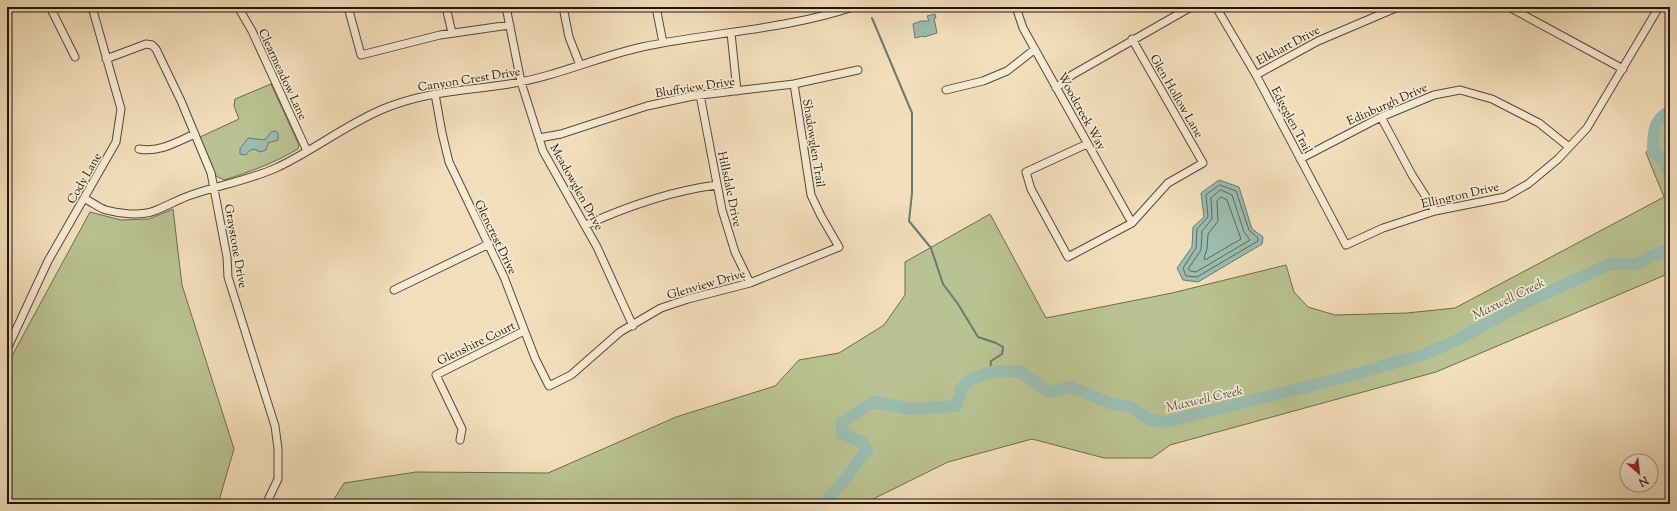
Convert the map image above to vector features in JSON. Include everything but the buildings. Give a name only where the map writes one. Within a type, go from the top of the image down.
[{"type":"street","points":[[50,7],[75,57]]},
{"type":"street","name":"Cody Lane","points":[[7,349],[48,261],[85,199],[116,142],[121,109],[92,7]]},
{"type":"street","name":"Clearmeadow Lane","points":[[238,7],[252,31],[307,151]]},
{"type":"street","points":[[348,7],[361,55],[389,46],[452,33],[510,25]]},
{"type":"street","points":[[446,7],[452,33]]},
{"type":"street","name":"Meadowglen Drive","points":[[506,7],[521,82],[543,151],[586,225],[615,283],[633,326]]},
{"type":"street","points":[[563,7],[569,37],[580,65]]},
{"type":"street","points":[[656,7],[663,43]]},
{"type":"street","name":"Canyon Crest Drive","points":[[85,199],[105,210],[135,214],[152,212],[190,195],[248,179],[277,168],[382,110],[424,95],[521,82],[549,76],[580,65],[639,48],[791,24],[853,7]]},
{"type":"street","name":"Woodcreek Way","points":[[1016,7],[1023,28],[1132,223]]},
{"type":"street","points":[[1056,88],[1072,75],[1132,39],[1191,7]]},
{"type":"street","name":"Edgeglen Trail","points":[[1216,7],[1256,75],[1346,245]]},
{"type":"street","name":"Elkhart Drive","points":[[1256,75],[1318,41],[1398,7]]},
{"type":"street","points":[[1509,7],[1623,69]]},
{"type":"street","name":"Ellington Drive","points":[[1346,245],[1383,228],[1435,211],[1505,196],[1528,184],[1569,147],[1587,128],[1659,7]]},
{"type":"street","points":[[731,33],[737,91]]},
{"type":"street","name":"Glen Hollow Lane","points":[[1132,39],[1203,163],[1168,183],[1132,223]]},
{"type":"street","name":"Graystone Drive","points":[[106,59],[146,44],[152,45],[159,55],[195,134],[211,174],[227,257],[228,277],[275,426],[278,449],[278,479],[266,504]]},
{"type":"street","points":[[946,90],[983,81],[1007,71],[1035,49]]},
{"type":"street","name":"Bluffview Drive","points":[[538,138],[561,134],[647,106],[700,95],[794,84],[858,70]]},
{"type":"street","name":"Shadowglen Trail","points":[[794,84],[811,195],[820,216],[839,247]]},
{"type":"street","name":"Edinburgh Drive","points":[[1300,159],[1381,117],[1434,95],[1460,90],[1492,99],[1539,123],[1569,147]]},
{"type":"street","name":"Glencrest Drive","points":[[435,94],[442,134],[449,162],[504,277],[535,358],[549,386]]},
{"type":"street","name":"Hillsdale Drive","points":[[700,95],[727,231],[750,283]]},
{"type":"street","points":[[1381,117],[1412,175],[1435,211]]},
{"type":"street","points":[[139,149],[158,150],[195,134]]},
{"type":"street","points":[[1087,144],[1026,172],[1031,189],[1068,257],[1132,223]]},
{"type":"street","points":[[586,225],[625,207],[657,197],[688,189],[717,185]]},
{"type":"street","points":[[394,290],[489,244]]},
{"type":"street","name":"Glenview Drive","points":[[549,386],[571,375],[620,332],[633,326],[661,308],[688,299],[750,283],[839,247]]},
{"type":"street","name":"Glenshire Court","points":[[460,440],[462,429],[436,375],[524,331]]},
{"type":"green space","points":[[271,84],[299,145],[298,149],[271,163],[234,177],[224,180],[216,176],[200,137],[239,119],[234,106],[235,99]]},
{"type":"green space","points":[[1670,106],[1670,273],[1436,372],[1170,445],[1152,458],[1104,458],[1032,439],[948,462],[863,504],[331,504],[344,483],[416,472],[548,473],[676,417],[775,386],[799,360],[839,353],[884,325],[905,295],[905,262],[990,214],[1046,318],[1172,293],[1286,265],[1294,292],[1308,307],[1335,315],[1407,313],[1455,308],[1664,197],[1646,153]]},
{"type":"green space","points":[[173,209],[182,285],[234,449],[218,504],[7,504],[7,365],[90,212],[121,220],[149,219]]},
{"type":"water","points":[[935,14],[936,18],[934,18],[937,33],[915,38],[913,24],[921,21],[929,21],[927,16]]},
{"type":"water","points":[[275,131],[278,133],[278,140],[268,143],[266,150],[260,152],[254,149],[249,151],[246,155],[240,154],[240,149],[248,138],[265,140],[271,132]]},
{"type":"water","points":[[1219,180],[1239,187],[1252,229],[1263,237],[1262,244],[1198,282],[1183,280],[1177,268],[1192,247],[1193,227],[1204,217],[1201,193]]},
{"type":"waterway","points":[[872,18],[912,113],[912,193],[909,221],[931,248],[943,284],[958,304],[978,337],[1003,347],[1002,354],[991,361],[990,372]]},
{"type":"waterway","name":"Maxwell Creek","points":[[1670,111],[1657,123],[1653,138],[1653,151],[1664,161],[1670,175]]},
{"type":"waterway","name":"Maxwell Creek","points":[[824,504],[867,450],[862,442],[842,434],[842,422],[874,402],[910,409],[956,406],[961,389],[968,381],[990,372],[1019,371],[1049,392],[1071,387],[1110,403],[1131,407],[1150,420],[1166,422],[1323,383],[1423,355],[1451,343],[1527,302],[1610,264],[1636,264],[1670,248]]}]
